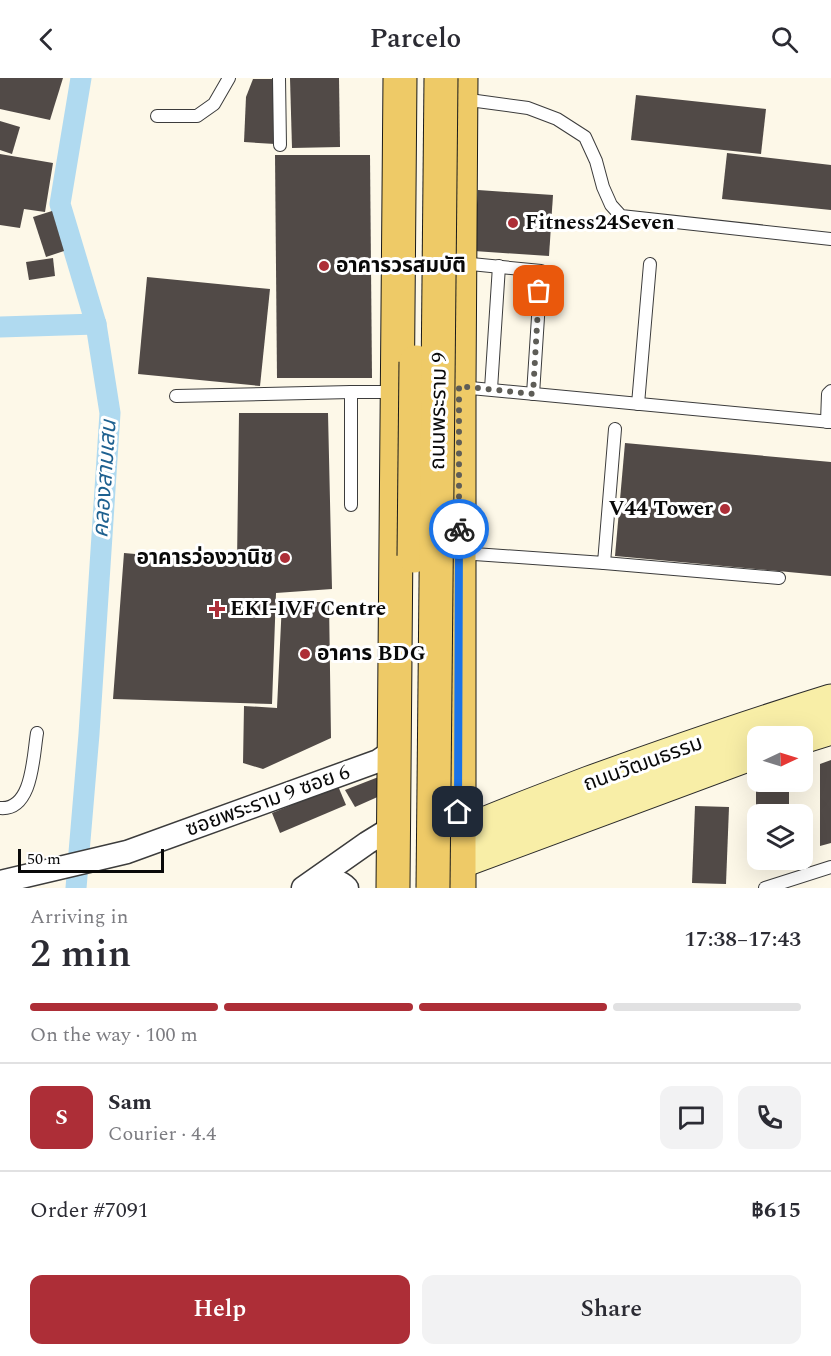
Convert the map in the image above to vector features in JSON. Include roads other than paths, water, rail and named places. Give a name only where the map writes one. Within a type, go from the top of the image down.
[{"type":"main road","name":"ถนนพระราม 9","points":[[399,883],[393,827],[400,78]]},
{"type":"main road","name":"ถนนพระราม 9","points":[[399,883],[419,78]]},
{"type":"main road","name":"ถนนพระราม 9","points":[[454,85],[460,263],[459,862]]},
{"type":"main road","name":"ถนนพระราม 9","points":[[433,888],[454,85]]},
{"type":"main road","points":[[399,883],[459,862]]},
{"type":"street","name":"ถนนวัฒนธรรม","points":[[459,862],[494,819],[626,770],[831,701]]},
{"type":"street","points":[[813,734],[831,728]]},
{"type":"street","name":"ซอยพระราม 9 ซอย 6","points":[[0,882],[127,852],[378,761],[394,750]]},
{"type":"street","name":"ถนนวัฒนธรรม","points":[[459,862],[747,755]]},
{"type":"street","points":[[310,884],[393,827]]},
{"type":"street","points":[[310,884],[332,880],[347,888]]},
{"type":"lane","points":[[157,116],[197,116],[214,104],[228,78]]},
{"type":"lane","points":[[279,78],[280,145]]},
{"type":"lane","points":[[454,85],[557,119],[585,137],[611,205],[621,216],[831,239]]},
{"type":"lane","points":[[460,263],[540,270],[533,394]]},
{"type":"lane","points":[[638,404],[650,264]]},
{"type":"lane","points":[[491,390],[499,266]]},
{"type":"lane","points":[[459,386],[829,422],[828,394],[831,391]]},
{"type":"lane","points":[[351,392],[351,505]]},
{"type":"lane","points":[[176,396],[398,392]]},
{"type":"lane","points":[[604,563],[615,429]]},
{"type":"lane","points":[[459,553],[779,578]]},
{"type":"lane","points":[[0,808],[8,808],[21,801],[27,789],[37,733]]},
{"type":"lane","points":[[765,888],[831,867]]},
{"type":"waterway","name":"คลองสามเสน","points":[[76,888],[89,734],[110,413],[96,324],[60,204],[81,78]]},
{"type":"waterway","points":[[0,327],[96,324]]},
{"type":"place","name":"Fitness24Seven","points":[[513,223]]},
{"type":"place","name":"อาคารวรสมบัติ","points":[[324,266]]},
{"type":"place","name":"V44 Tower","points":[[725,509]]},
{"type":"place","name":"อาคารว่องวานิช","points":[[285,558]]},
{"type":"place","name":"EKI-IVF Centre","points":[[217,609]]},
{"type":"place","name":"อาคาร BDG","points":[[305,654]]}]
